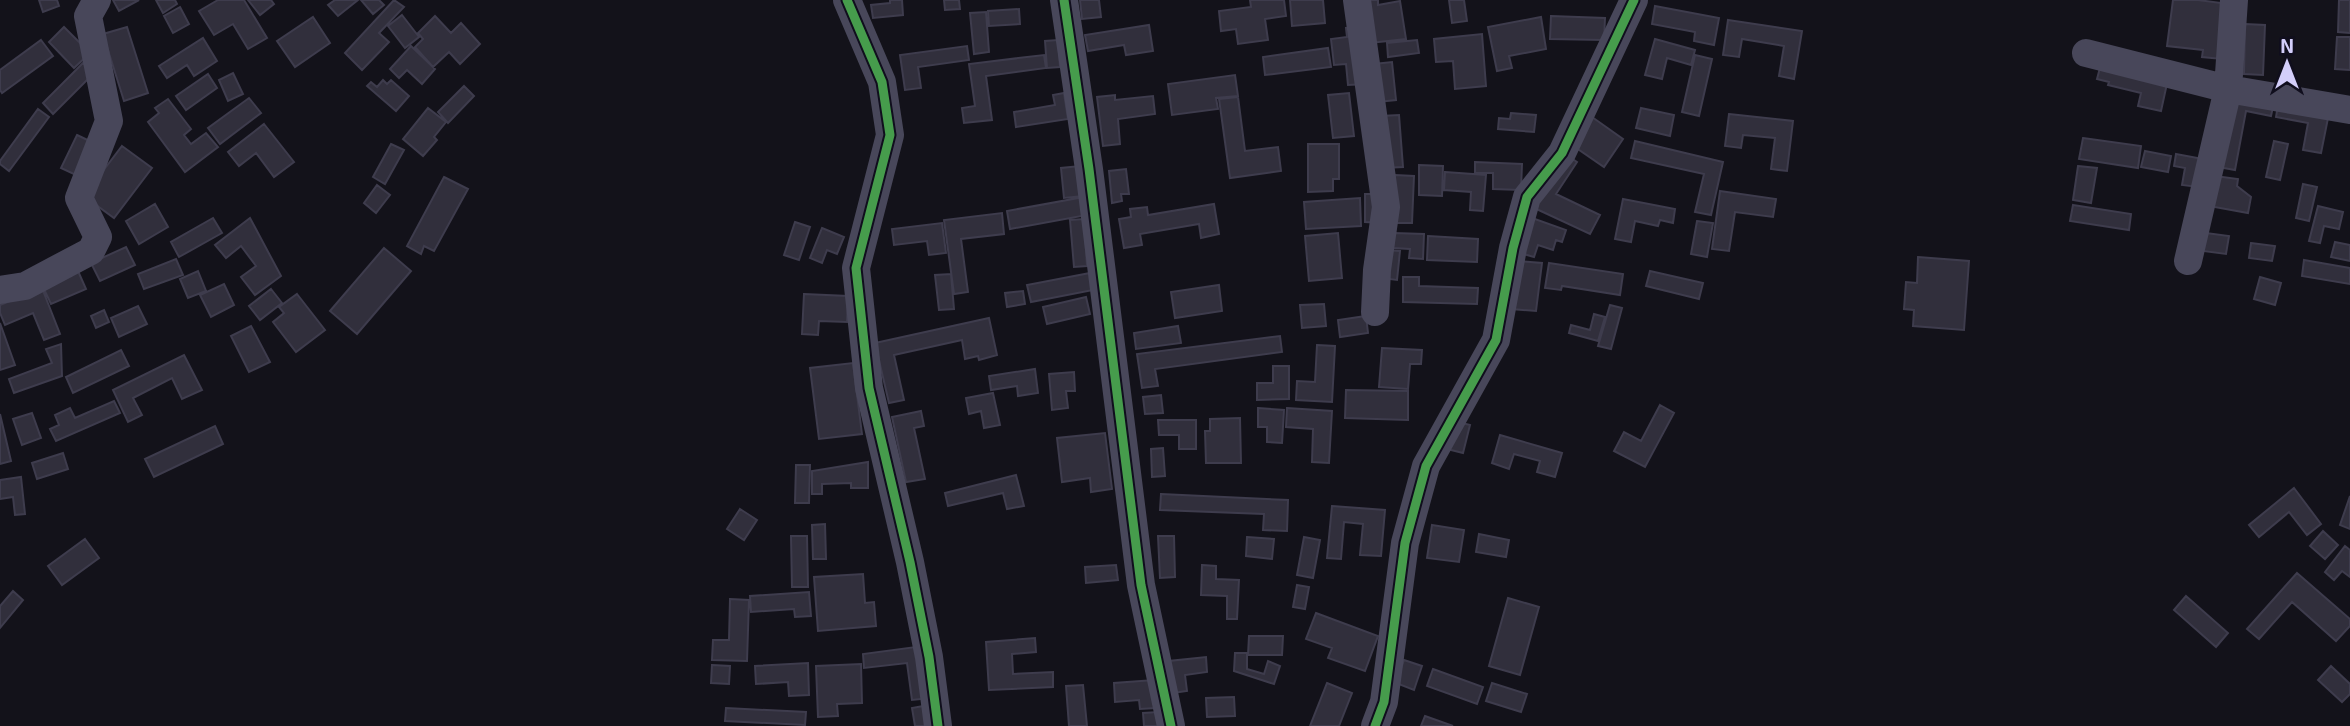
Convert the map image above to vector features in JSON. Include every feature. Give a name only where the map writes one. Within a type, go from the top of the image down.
[{"type":"street","points":[[0,290],[25,286],[80,257],[91,251],[98,237],[79,198],[109,121],[88,16],[97,0]]},
{"type":"street","points":[[847,0],[882,82],[890,135],[856,268],[869,388],[926,644],[938,726]]},
{"type":"street","points":[[1064,0],[1089,169],[1141,585],[1171,726]]},
{"type":"street","points":[[1357,0],[1386,207],[1377,270],[1375,312]]},
{"type":"street","points":[[1375,726],[1384,702],[1405,543],[1426,466],[1496,340],[1513,248],[1527,197],[1562,153],[1634,0]]},
{"type":"street","points":[[2189,261],[2228,89],[2234,0]]},
{"type":"street","points":[[2086,53],[2228,89],[2350,110]]},
{"type":"building","points":[[39,0],[57,0],[59,6],[43,12]]},
{"type":"building","points":[[113,0],[139,0],[119,11]]},
{"type":"building","points":[[156,0],[175,0],[177,4],[163,13]]},
{"type":"building","points":[[218,0],[244,0],[267,38],[248,49],[233,24],[214,35],[199,11]]},
{"type":"building","points":[[248,0],[271,0],[274,4],[260,15]]},
{"type":"building","points":[[335,0],[358,0],[338,16],[328,5]]},
{"type":"building","points":[[361,0],[379,0],[384,5],[373,14]]},
{"type":"building","points":[[394,0],[404,7],[379,33],[389,42],[362,70],[345,53]]},
{"type":"building","points":[[890,0],[902,0],[903,15],[873,18],[871,5],[890,3]]},
{"type":"building","points":[[944,0],[959,0],[960,9],[945,10]]},
{"type":"building","points":[[1080,0],[1099,0],[1101,17],[1082,19]]},
{"type":"building","points":[[1250,0],[1284,0],[1286,16],[1265,19],[1268,40],[1238,44],[1236,29],[1221,31],[1219,11],[1251,7]]},
{"type":"building","points":[[1290,0],[1323,0],[1325,23],[1292,26]]},
{"type":"building","points":[[1364,0],[1378,0],[1378,5],[1400,1],[1406,39],[1370,43]]},
{"type":"building","points":[[1449,0],[1464,0],[1467,21],[1452,23]]},
{"type":"building","points":[[2173,0],[2229,4],[2222,59],[2202,57],[2203,50],[2167,46]]},
{"type":"building","points":[[2339,0],[2350,0],[2350,33],[2338,32]]},
{"type":"building","points":[[1655,6],[1719,18],[1714,45],[1694,41],[1695,32],[1652,24]]},
{"type":"building","points":[[180,7],[189,24],[173,33],[164,16]]},
{"type":"building","points":[[1019,9],[1020,24],[989,26],[988,11]]},
{"type":"building","points":[[986,12],[989,52],[974,54],[970,13]]},
{"type":"building","points":[[402,15],[419,37],[405,48],[388,26]]},
{"type":"building","points":[[435,16],[451,33],[461,23],[480,44],[460,64],[449,52],[433,67],[415,47],[423,39],[418,33]]},
{"type":"building","points":[[1551,16],[1605,18],[1604,40],[1550,39]]},
{"type":"building","points":[[313,17],[330,43],[295,67],[277,41]]},
{"type":"building","points":[[1541,17],[1546,49],[1509,56],[1512,68],[1497,71],[1488,27]]},
{"type":"building","points":[[1728,20],[1802,31],[1794,79],[1779,76],[1784,46],[1742,39],[1739,57],[1723,55]]},
{"type":"building","points":[[2245,24],[2265,25],[2263,75],[2244,74]]},
{"type":"building","points":[[1149,25],[1153,51],[1126,55],[1124,45],[1088,51],[1085,35]]},
{"type":"building","points":[[64,27],[90,53],[74,68],[49,42]]},
{"type":"building","points":[[127,27],[148,93],[124,101],[103,34]]},
{"type":"building","points":[[1360,27],[1366,84],[1348,85],[1346,64],[1334,65],[1331,39],[1347,37],[1346,28]]},
{"type":"building","points":[[1482,34],[1486,86],[1455,89],[1453,61],[1436,62],[1434,39]]},
{"type":"building","points":[[2337,37],[2350,37],[2350,70],[2335,69]]},
{"type":"building","points":[[203,38],[217,61],[194,76],[187,65],[167,78],[159,66]]},
{"type":"building","points":[[1655,39],[1695,50],[1691,65],[1667,58],[1662,79],[1645,75]]},
{"type":"building","points":[[41,40],[53,56],[2,93],[0,70]]},
{"type":"building","points":[[1058,40],[1060,67],[1047,68],[1045,41]]},
{"type":"building","points":[[1417,40],[1419,53],[1388,57],[1387,43]]},
{"type":"building","points":[[411,46],[435,69],[422,84],[407,70],[399,78],[390,69]]},
{"type":"building","points":[[967,46],[969,60],[918,67],[921,88],[905,90],[900,55]]},
{"type":"building","points":[[1328,48],[1331,67],[1265,75],[1263,57]]},
{"type":"building","points":[[1044,55],[1046,68],[986,76],[992,120],[964,123],[962,108],[975,106],[969,64]]},
{"type":"building","points":[[1695,55],[1712,59],[1699,116],[1682,112]]},
{"type":"building","points":[[1392,62],[1396,100],[1378,102],[1374,64]]},
{"type":"building","points":[[83,63],[94,73],[53,114],[43,103]]},
{"type":"building","points":[[2101,64],[2168,79],[2161,111],[2138,106],[2141,93],[2108,85],[2109,82],[2097,79]]},
{"type":"building","points":[[233,73],[243,94],[228,101],[219,80]]},
{"type":"building","points":[[208,74],[217,88],[186,110],[176,96]]},
{"type":"building","points":[[1235,75],[1238,96],[1216,98],[1218,109],[1172,115],[1168,84]]},
{"type":"building","points":[[383,80],[387,84],[391,80],[409,96],[396,111],[367,86],[371,82],[377,87]]},
{"type":"building","points":[[464,86],[474,96],[448,123],[438,112]]},
{"type":"building","points":[[1064,93],[1068,119],[1016,127],[1014,112],[1055,105],[1053,95]]},
{"type":"building","points":[[1349,93],[1354,136],[1333,138],[1328,95]]},
{"type":"building","points":[[2231,94],[2274,102],[2271,116],[2246,111],[2235,170],[2218,167]]},
{"type":"building","points":[[1115,95],[1115,100],[1153,96],[1155,114],[1118,119],[1120,144],[1103,146],[1097,97]]},
{"type":"building","points":[[1238,97],[1245,151],[1278,147],[1281,171],[1230,178],[1219,99]]},
{"type":"building","points":[[249,98],[261,113],[220,144],[208,128]]},
{"type":"building","points":[[168,99],[191,129],[184,135],[191,144],[206,133],[218,147],[185,172],[148,122],[159,113],[155,108]]},
{"type":"building","points":[[2279,99],[2330,108],[2321,153],[2303,150],[2308,123],[2276,117]]},
{"type":"building","points":[[428,108],[446,122],[434,137],[437,140],[423,156],[403,139]]},
{"type":"building","points":[[1641,108],[1674,115],[1670,136],[1636,128]]},
{"type":"building","points":[[38,109],[49,117],[9,171],[0,161]]},
{"type":"building","points":[[1511,113],[1536,115],[1534,132],[1498,129],[1499,118],[1510,119]]},
{"type":"building","points":[[1729,114],[1793,121],[1787,171],[1771,169],[1775,138],[1743,135],[1741,148],[1725,146]]},
{"type":"building","points":[[1399,115],[1403,167],[1384,168],[1381,116]]},
{"type":"building","points":[[1592,117],[1623,139],[1604,167],[1572,145]]},
{"type":"building","points":[[264,124],[294,162],[274,177],[256,153],[239,166],[228,152]]},
{"type":"building","points":[[77,135],[94,143],[78,176],[61,168]]},
{"type":"building","points":[[2083,138],[2141,146],[2138,168],[2079,159]]},
{"type":"building","points":[[1635,141],[1723,162],[1711,215],[1695,212],[1704,174],[1631,158]]},
{"type":"building","points":[[2274,141],[2288,144],[2280,180],[2266,177]]},
{"type":"building","points":[[391,144],[404,150],[385,184],[373,177]]},
{"type":"building","points":[[1308,144],[1339,144],[1339,179],[1333,179],[1333,191],[1308,192]]},
{"type":"building","points":[[122,146],[152,168],[114,218],[84,196]]},
{"type":"building","points":[[2145,151],[2171,156],[2168,172],[2141,167]]},
{"type":"building","points":[[1565,154],[1577,162],[1556,194],[1600,215],[1590,234],[1530,206]]},
{"type":"building","points":[[2176,154],[2203,159],[2198,187],[2182,185],[2185,168],[2174,166]]},
{"type":"building","points":[[1475,162],[1522,164],[1521,190],[1493,189],[1493,173],[1475,173]]},
{"type":"building","points":[[1419,165],[1443,166],[1442,196],[1419,195]]},
{"type":"building","points":[[1080,166],[1083,196],[1064,198],[1061,168]]},
{"type":"building","points":[[2078,166],[2097,168],[2091,203],[2073,200]]},
{"type":"building","points":[[1126,169],[1129,194],[1121,194],[1122,201],[1112,203],[1109,171]]},
{"type":"building","points":[[1445,172],[1486,175],[1483,211],[1470,210],[1471,192],[1444,190]]},
{"type":"building","points":[[1395,175],[1414,176],[1412,223],[1393,223]]},
{"type":"building","points":[[2215,176],[2238,179],[2237,186],[2251,197],[2248,213],[2209,206]]},
{"type":"building","points":[[444,177],[468,189],[434,251],[424,246],[421,254],[407,246]]},
{"type":"building","points":[[2303,184],[2317,187],[2309,221],[2296,218]]},
{"type":"building","points":[[377,185],[390,195],[376,213],[364,203]]},
{"type":"building","points":[[1720,191],[1776,199],[1773,217],[1735,212],[1729,251],[1712,249]]},
{"type":"building","points":[[1365,194],[1381,194],[1381,223],[1365,222]]},
{"type":"building","points":[[1084,197],[1087,215],[1010,229],[1007,211]]},
{"type":"building","points":[[1360,198],[1361,226],[1306,229],[1304,202]]},
{"type":"building","points":[[1623,199],[1675,209],[1673,223],[1660,220],[1658,226],[1635,221],[1631,242],[1615,239]]},
{"type":"building","points":[[155,204],[168,227],[139,244],[126,221]]},
{"type":"building","points":[[1214,204],[1219,234],[1201,238],[1199,224],[1140,234],[1142,245],[1124,248],[1119,219],[1131,217],[1130,209],[1147,207],[1148,215]]},
{"type":"building","points":[[2073,205],[2131,214],[2129,230],[2070,221]]},
{"type":"building","points":[[2318,206],[2343,212],[2339,229],[2324,226],[2320,243],[2309,241]]},
{"type":"building","points":[[1002,213],[1004,234],[961,239],[968,292],[954,294],[944,220]]},
{"type":"building","points":[[213,218],[222,233],[179,257],[171,242]]},
{"type":"building","points":[[250,218],[281,276],[255,295],[241,277],[256,266],[241,246],[226,258],[215,245]]},
{"type":"building","points":[[1532,218],[1566,230],[1562,242],[1556,240],[1553,250],[1538,245],[1534,257],[1520,253]]},
{"type":"building","points":[[1084,219],[1087,266],[1074,267],[1070,220]]},
{"type":"building","points":[[1697,221],[1713,223],[1707,257],[1691,254]]},
{"type":"building","points":[[795,222],[810,227],[799,260],[784,255]]},
{"type":"building","points":[[942,223],[946,253],[929,255],[927,241],[894,245],[892,229]]},
{"type":"building","points":[[822,228],[844,237],[837,254],[827,250],[822,263],[810,258]]},
{"type":"building","points":[[1338,233],[1342,278],[1309,281],[1305,236]]},
{"type":"building","points":[[1394,233],[1424,234],[1423,259],[1409,258],[1410,249],[1393,248]]},
{"type":"building","points":[[2206,233],[2229,236],[2226,254],[2203,251]]},
{"type":"building","points":[[1428,236],[1478,239],[1477,262],[1427,260]]},
{"type":"building","points":[[2335,242],[2350,245],[2350,261],[2331,257]]},
{"type":"building","points":[[2251,243],[2275,246],[2272,261],[2249,258]]},
{"type":"building","points":[[126,247],[135,265],[100,281],[91,263]]},
{"type":"building","points":[[384,248],[411,271],[357,334],[330,311]]},
{"type":"building","points":[[1384,250],[1400,251],[1397,280],[1381,278]]},
{"type":"building","points":[[1918,257],[1969,261],[1964,330],[1913,326],[1914,310],[1904,309],[1906,282],[1917,283]]},
{"type":"building","points":[[176,259],[183,275],[144,289],[138,274]]},
{"type":"building","points":[[2304,260],[2350,268],[2350,284],[2302,276]]},
{"type":"building","points":[[1517,261],[1542,263],[1536,311],[1511,309]]},
{"type":"building","points":[[1549,263],[1623,274],[1620,295],[1562,286],[1561,290],[1545,288]]},
{"type":"building","points":[[78,271],[86,289],[51,304],[43,287]]},
{"type":"building","points":[[198,271],[206,291],[188,298],[180,279]]},
{"type":"building","points":[[1650,271],[1703,283],[1699,299],[1646,286]]},
{"type":"building","points":[[1090,273],[1093,290],[1031,302],[1027,285]]},
{"type":"building","points":[[951,274],[954,309],[939,310],[935,275]]},
{"type":"building","points":[[1403,277],[1419,277],[1419,286],[1478,288],[1477,304],[1403,302]]},
{"type":"building","points":[[2260,277],[2281,283],[2275,305],[2254,299]]},
{"type":"building","points":[[224,284],[234,305],[211,317],[200,295]]},
{"type":"building","points":[[1219,285],[1222,311],[1175,318],[1171,292]]},
{"type":"building","points":[[42,288],[60,334],[44,340],[33,313],[5,325],[0,305]]},
{"type":"building","points":[[271,289],[282,303],[260,320],[249,306]]},
{"type":"building","points":[[1023,291],[1025,304],[1007,307],[1005,293]]},
{"type":"building","points":[[297,294],[325,330],[296,352],[273,322],[284,313],[279,307]]},
{"type":"building","points":[[804,294],[848,296],[847,322],[819,321],[818,335],[802,334]]},
{"type":"building","points":[[1086,297],[1090,314],[1047,324],[1043,307]]},
{"type":"building","points":[[1324,304],[1326,326],[1302,328],[1300,305]]},
{"type":"building","points":[[1610,305],[1622,308],[1611,349],[1598,346]]},
{"type":"building","points":[[138,306],[147,324],[119,337],[111,318]]},
{"type":"building","points":[[104,310],[109,322],[96,328],[91,316]]},
{"type":"building","points":[[1594,314],[1605,317],[1598,341],[1569,333],[1571,325],[1590,330]]},
{"type":"building","points":[[1366,316],[1368,333],[1340,337],[1338,320]]},
{"type":"building","points":[[989,318],[997,355],[979,360],[978,356],[965,359],[962,340],[894,355],[904,400],[889,403],[875,343]]},
{"type":"building","points":[[0,323],[15,365],[0,370]]},
{"type":"building","points":[[251,326],[270,362],[249,372],[231,336]]},
{"type":"building","points":[[1178,326],[1181,343],[1136,349],[1134,333]]},
{"type":"building","points":[[1280,336],[1282,352],[1155,369],[1158,386],[1142,388],[1137,354]]},
{"type":"building","points":[[61,344],[62,376],[14,393],[9,379],[52,363],[46,349]]},
{"type":"building","points":[[1317,345],[1335,346],[1332,402],[1296,400],[1297,381],[1315,382]]},
{"type":"building","points":[[1382,348],[1422,350],[1421,364],[1410,364],[1408,389],[1379,387]]},
{"type":"building","points":[[121,350],[129,366],[73,393],[66,377]]},
{"type":"building","points":[[184,355],[202,390],[182,399],[172,378],[133,398],[142,415],[128,422],[113,390]]},
{"type":"building","points":[[853,363],[862,434],[819,439],[810,368]]},
{"type":"building","points":[[1273,366],[1289,366],[1289,399],[1257,400],[1257,383],[1273,383]]},
{"type":"building","points":[[1035,369],[1038,393],[1018,396],[1017,386],[991,390],[989,376]]},
{"type":"building","points":[[1074,372],[1075,391],[1066,391],[1068,408],[1052,410],[1049,374]]},
{"type":"building","points":[[1346,390],[1408,391],[1408,420],[1345,418]]},
{"type":"building","points":[[993,393],[1000,425],[984,428],[981,411],[969,414],[966,398]]},
{"type":"building","points":[[1161,395],[1163,413],[1145,414],[1143,397]]},
{"type":"building","points":[[114,401],[120,413],[56,441],[50,429],[59,425],[55,415],[70,408],[75,418]]},
{"type":"building","points":[[1660,405],[1674,413],[1645,467],[1614,451],[1624,432],[1641,441]]},
{"type":"building","points":[[1258,408],[1284,410],[1282,443],[1267,442],[1267,427],[1258,427]]},
{"type":"building","points":[[1287,408],[1332,411],[1329,463],[1312,462],[1313,429],[1286,427]]},
{"type":"building","points":[[921,411],[924,426],[914,428],[925,479],[906,482],[892,417]]},
{"type":"building","points":[[32,413],[41,438],[22,445],[13,419]]},
{"type":"building","points":[[0,414],[11,461],[0,464]]},
{"type":"building","points":[[1240,418],[1241,463],[1206,463],[1205,431],[1210,431],[1210,419]]},
{"type":"building","points":[[1158,420],[1196,420],[1196,449],[1179,449],[1179,435],[1159,435]]},
{"type":"building","points":[[1454,421],[1470,425],[1463,453],[1447,449]]},
{"type":"building","points":[[215,426],[223,444],[154,477],[145,459]]},
{"type":"building","points":[[1105,433],[1112,489],[1091,492],[1090,478],[1062,482],[1057,438]]},
{"type":"building","points":[[1500,435],[1562,453],[1555,477],[1537,472],[1540,461],[1514,454],[1509,469],[1492,463]]},
{"type":"building","points":[[1163,448],[1165,476],[1152,477],[1151,449]]},
{"type":"building","points":[[63,453],[68,469],[37,479],[32,463]]},
{"type":"building","points":[[868,462],[868,488],[851,488],[851,483],[822,484],[822,494],[812,494],[812,471]]},
{"type":"building","points":[[796,465],[810,465],[809,503],[795,503]]},
{"type":"building","points":[[1016,475],[1024,506],[1007,509],[1003,493],[948,506],[945,493]]},
{"type":"building","points":[[21,477],[25,514],[15,515],[13,497],[0,499],[0,480]]},
{"type":"building","points":[[2294,488],[2321,524],[2307,535],[2289,512],[2259,537],[2249,525]]},
{"type":"building","points":[[1161,494],[1288,500],[1287,531],[1263,530],[1264,514],[1160,510]]},
{"type":"building","points":[[2350,496],[2350,529],[2340,525]]},
{"type":"building","points":[[1332,506],[1385,510],[1381,556],[1360,555],[1363,524],[1344,522],[1341,559],[1327,558]]},
{"type":"building","points":[[740,509],[757,520],[744,540],[727,529]]},
{"type":"building","points":[[825,524],[826,559],[813,559],[812,525]]},
{"type":"building","points":[[1432,525],[1464,530],[1459,562],[1427,558]]},
{"type":"building","points":[[2323,531],[2338,545],[2325,559],[2310,546]]},
{"type":"building","points":[[1479,534],[1509,540],[1506,557],[1476,552]]},
{"type":"building","points":[[791,536],[807,536],[808,587],[792,587]]},
{"type":"building","points":[[1158,536],[1174,536],[1175,577],[1160,578]]},
{"type":"building","points":[[1247,537],[1274,539],[1272,559],[1246,556]]},
{"type":"building","points":[[1304,537],[1320,540],[1313,578],[1297,575]]},
{"type":"building","points":[[85,539],[99,558],[62,585],[48,566]]},
{"type":"building","points":[[2345,546],[2350,550],[2350,577],[2342,571],[2334,580],[2325,572]]},
{"type":"building","points":[[1116,565],[1118,580],[1086,583],[1085,567]]},
{"type":"building","points":[[1202,565],[1216,566],[1216,579],[1239,580],[1237,619],[1227,619],[1227,596],[1201,595]]},
{"type":"building","points":[[2297,573],[2350,619],[2350,626],[2336,641],[2292,602],[2259,639],[2247,629]]},
{"type":"building","points":[[863,574],[865,603],[874,602],[876,626],[818,631],[814,577]]},
{"type":"building","points":[[1297,585],[1309,587],[1305,609],[1293,607]]},
{"type":"building","points":[[13,591],[23,600],[0,628],[0,606]]},
{"type":"building","points":[[809,592],[811,616],[795,617],[794,609],[751,612],[750,596]]},
{"type":"building","points":[[2186,596],[2228,633],[2216,647],[2174,610]]},
{"type":"building","points":[[1508,598],[1539,607],[1520,675],[1489,666]]},
{"type":"building","points":[[730,599],[749,600],[747,661],[712,660],[713,640],[729,640]]},
{"type":"building","points":[[1316,613],[1378,636],[1365,671],[1328,658],[1332,648],[1306,639]]},
{"type":"building","points":[[1249,636],[1283,636],[1282,655],[1248,655]]},
{"type":"building","points":[[1035,638],[1036,652],[1012,654],[1013,674],[1053,672],[1053,687],[989,690],[986,642]]},
{"type":"building","points":[[923,646],[930,698],[912,700],[907,663],[864,668],[863,654]]},
{"type":"building","points":[[1235,653],[1247,653],[1247,669],[1264,674],[1268,661],[1280,666],[1274,684],[1234,671]]},
{"type":"building","points":[[1206,657],[1207,672],[1185,675],[1187,691],[1172,693],[1169,661]]},
{"type":"building","points":[[1404,660],[1422,666],[1414,690],[1396,683]]},
{"type":"building","points":[[808,663],[809,695],[789,696],[788,682],[756,684],[755,666]]},
{"type":"building","points":[[861,664],[862,703],[837,704],[838,716],[818,717],[816,666]]},
{"type":"building","points":[[712,665],[730,666],[729,684],[711,683]]},
{"type":"building","points":[[2331,666],[2350,684],[2350,694],[2342,702],[2318,680]]},
{"type":"building","points":[[1433,669],[1483,687],[1477,704],[1427,686]]},
{"type":"building","points":[[1154,680],[1156,708],[1140,709],[1139,700],[1115,702],[1114,683]]},
{"type":"building","points":[[1327,683],[1352,693],[1339,726],[1310,726]]},
{"type":"building","points":[[1492,683],[1527,694],[1521,712],[1486,701]]},
{"type":"building","points":[[1083,685],[1087,726],[1069,726],[1066,686]]},
{"type":"building","points":[[1234,697],[1235,716],[1207,717],[1206,698]]},
{"type":"building","points":[[929,705],[932,726],[915,726],[912,708]]},
{"type":"building","points":[[726,708],[806,712],[805,725],[725,721]]},
{"type":"building","points":[[1159,712],[1160,726],[1144,726],[1143,713]]},
{"type":"building","points":[[1425,716],[1453,726],[1421,726]]},
{"type":"cycle path","points":[[847,0],[882,82],[890,135],[856,268],[869,388],[910,562],[929,657],[938,726]]},
{"type":"cycle path","points":[[1064,0],[1089,169],[1141,585],[1171,726]]},
{"type":"cycle path","points":[[1375,726],[1384,702],[1405,543],[1426,466],[1496,340],[1513,248],[1527,197],[1562,153],[1634,0]]}]
